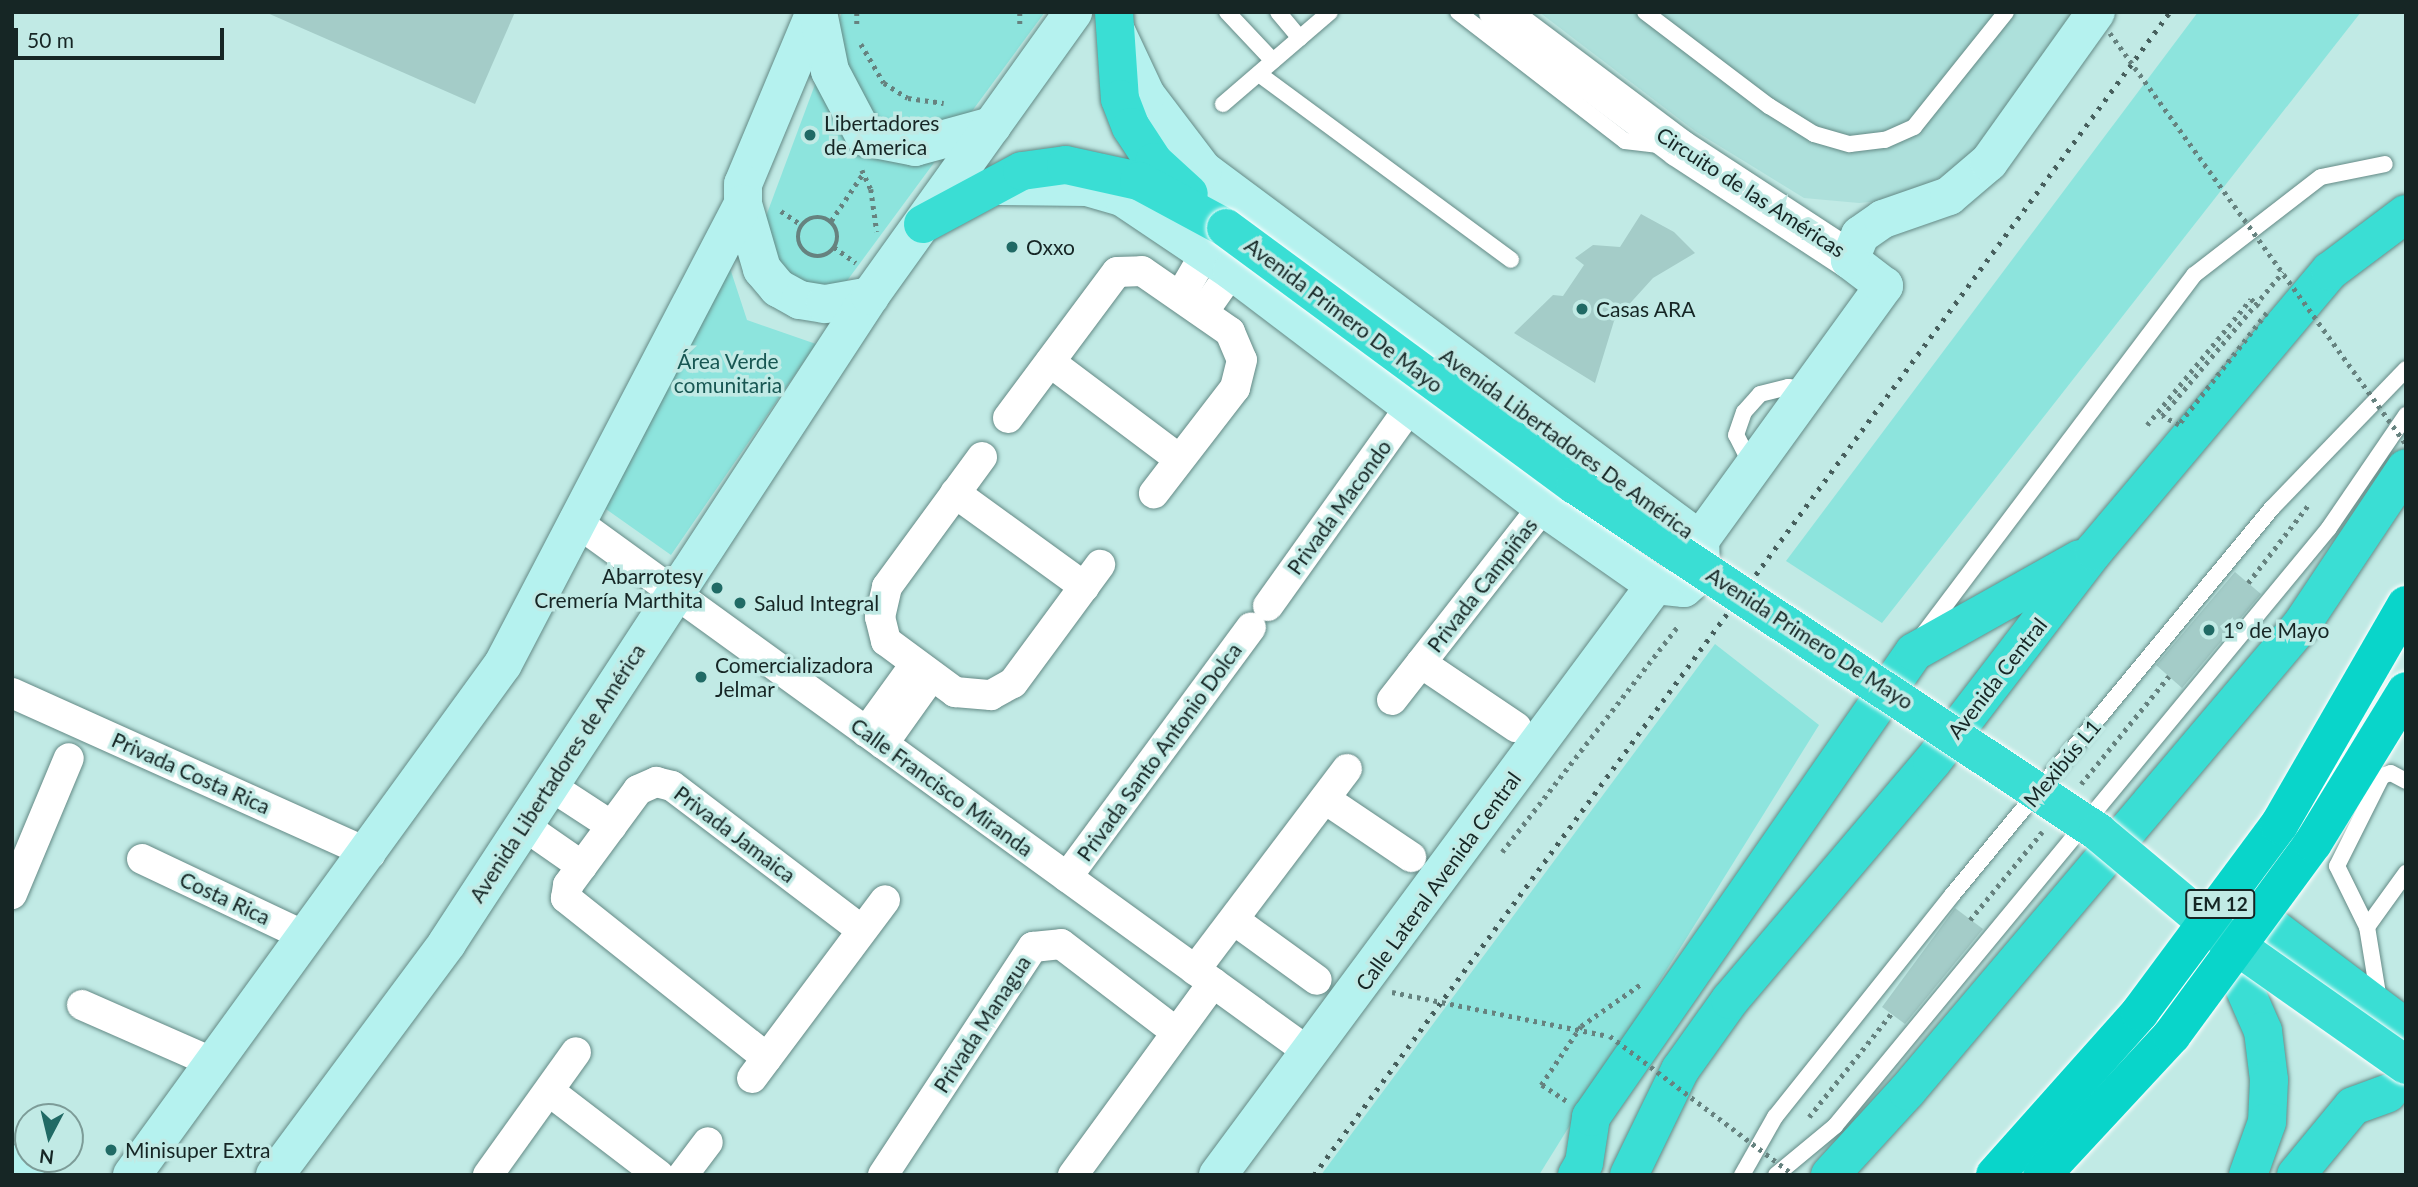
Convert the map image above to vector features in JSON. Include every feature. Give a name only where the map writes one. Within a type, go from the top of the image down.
[{"type":"highway","name":"Avenida Primero De Mayo","points":[[1114,20],[1120,99],[1131,127],[1154,162],[1218,242]]},
{"type":"highway","name":"Avenida Primero De Mayo","points":[[923,224],[988,186],[1022,171],[1066,165],[1139,181],[1218,242],[1574,485],[2098,832],[2400,1088]]},
{"type":"highway","name":"Avenida Central","points":[[1629,1175],[1680,1070],[1730,1000],[1932,762],[2094,551],[2330,271],[2406,214]]},
{"type":"highway","points":[[1830,1175],[1908,1091],[2302,624],[2406,468]]},
{"type":"highway","points":[[1583,1171],[1591,1117],[1914,652],[2094,551]]},
{"type":"highway","name":"EM 12","points":[[1985,1174],[2140,1012],[2278,825],[2406,605]]},
{"type":"highway","name":"EM 12","points":[[2042,1175],[2172,1035],[2313,843],[2406,691]]},
{"type":"highway","points":[[2257,831],[2239,872],[2249,906],[2397,1021],[2384,1032],[2369,1054],[2368,1065],[2400,1088]]},
{"type":"highway","points":[[2221,935],[2263,1031],[2269,1080],[2267,1122],[2248,1175]]},
{"type":"highway","points":[[2296,1175],[2353,1106],[2400,1088]]},
{"type":"main road","points":[[816,12],[830,71],[865,138],[915,147],[992,126]]},
{"type":"main road","points":[[816,12],[743,184],[743,204],[762,269],[778,288],[800,300],[825,304],[870,296]]},
{"type":"main road","points":[[923,224],[1073,12]]},
{"type":"main road","name":"Avenida Libertadores De América","points":[[1114,20],[1146,95],[1203,170],[1700,540],[1701,567],[1694,579],[1684,588],[1655,585]]},
{"type":"main road","name":"Circuito de las Américas","points":[[1850,260],[1868,229],[1949,196],[1989,162],[2103,23]]},
{"type":"main road","points":[[132,1175],[370,854],[503,664],[574,520],[743,204]]},
{"type":"main road","name":"Avenida Libertadores de América","points":[[275,1175],[447,943],[674,592],[870,296],[923,224]]},
{"type":"main road","points":[[1218,242],[1409,408],[1542,507],[1655,585]]},
{"type":"main road","points":[[1700,540],[1885,286],[1850,260]]},
{"type":"main road","name":"Calle Lateral Avenida Central","points":[[1218,1175],[1310,1054],[1389,989],[1655,585]]},
{"type":"main road","points":[[1985,1174],[2203,905],[2406,632]]},
{"type":"main road","points":[[12,1164],[25,1175]]},
{"type":"street","name":"Circuito de las Américas","points":[[1498,12],[1679,148],[1850,260]]},
{"type":"street","points":[[1193,303],[1218,242]]},
{"type":"street","points":[[1008,418],[1117,272],[1142,271],[1193,303],[1230,332],[1242,360],[1241,374],[1154,493]]},
{"type":"street","points":[[1050,362],[1179,458]]},
{"type":"street","name":"Privada Macondo","points":[[1259,617],[1409,408]]},
{"type":"street","points":[[955,493],[1092,576],[1001,691],[968,696],[922,672],[886,641],[880,608],[887,587],[955,493],[982,457]]},
{"type":"street","name":"Privada Campiñas","points":[[1392,700],[1542,507]]},
{"type":"street","name":"Calle Francisco Miranda","points":[[574,520],[1310,1054]]},
{"type":"street","name":"Privada Santo Antonio Dolca","points":[[1067,877],[1259,617]]},
{"type":"street","name":"Privada Campiñas","points":[[1422,663],[1516,727]]},
{"type":"street","points":[[875,738],[922,672]]},
{"type":"street","name":"Privada Costa Rica","points":[[12,693],[370,854]]},
{"type":"street","points":[[12,894],[69,758]]},
{"type":"street","points":[[1073,1175],[1176,1032],[1234,920],[1347,769]]},
{"type":"street","name":"Privada Jamaica","points":[[862,930],[672,786],[656,782],[638,790],[568,885],[566,898],[574,910],[759,1068],[885,900]]},
{"type":"street","points":[[549,785],[612,826]]},
{"type":"street","points":[[1325,799],[1411,857]]},
{"type":"street","points":[[523,825],[582,866]]},
{"type":"street","name":"Costa Rica","points":[[142,859],[307,937]]},
{"type":"street","points":[[1234,920],[1317,980]]},
{"type":"street","name":"Privada Managua","points":[[883,1175],[1033,947],[1061,944],[1176,1032]]},
{"type":"street","points":[[82,1006],[214,1063]]},
{"type":"street","points":[[488,1175],[576,1052]]},
{"type":"street","points":[[549,1091],[659,1175]]},
{"type":"street","points":[[683,1175],[708,1142]]},
{"type":"lane","points":[[1227,12],[1273,61]]},
{"type":"lane","points":[[1279,12],[1300,38]]},
{"type":"lane","points":[[1223,104],[1330,12]]},
{"type":"lane","points":[[1458,12],[1625,141],[1679,148]]},
{"type":"lane","points":[[1646,12],[1769,106],[1814,134],[1850,144],[1885,140],[1914,127],[2006,12]]},
{"type":"lane","points":[[1259,74],[1511,260]]},
{"type":"lane","points":[[1914,652],[1925,626],[2194,275],[2321,177],[2385,164]]},
{"type":"lane","name":"Mexibús L1","points":[[1742,1175],[1775,1117],[1962,883],[2272,508],[2406,369]]},
{"type":"lane","points":[[1775,1168],[1836,1126],[2329,528],[2406,415]]},
{"type":"lane","points":[[2397,1021],[2367,927],[2337,866],[2382,776],[2391,773],[2406,781]]},
{"type":"lane","points":[[2367,927],[2406,873]]},
{"type":"path","points":[[857,12],[858,39],[884,83],[908,98],[950,101]]},
{"type":"path","points":[[1018,36],[1020,12]]},
{"type":"path","points":[[2103,23],[2406,444]]},
{"type":"path","points":[[816,217],[831,221],[838,237],[834,247],[821,256],[806,253],[798,242],[802,225],[816,217]]},
{"type":"path","points":[[2147,425],[2251,299],[2267,313],[2179,425],[2162,416],[2283,272]]},
{"type":"path","points":[[2248,583],[2312,501]]},
{"type":"path","points":[[1494,863],[1678,626]]},
{"type":"path","points":[[1591,1117],[1541,1085],[1581,1026],[1645,981]]},
{"type":"path","points":[[1389,989],[1581,1026],[1610,1036],[1775,1168],[1794,1175]]},
{"type":"path","points":[[1800,1128],[1891,1014]]},
{"type":"path","points":[[1775,1168],[1783,1149]]},
{"type":"shaded area","points":[[1539,12],[2075,12],[1965,163],[1901,199],[1859,203],[1804,198],[1695,131]]},
{"type":"green space","points":[[842,12],[1045,12],[838,293],[797,298],[756,243]]},
{"type":"green space","points":[[2198,12],[2361,12],[1882,623],[1786,561]]},
{"type":"green space","name":"Área Verde comunitaria","points":[[727,259],[747,320],[816,344],[671,555],[596,502]]},
{"type":"green space","points":[[1715,644],[1819,725],[1539,1175],[1321,1175]]},
{"type":"building","points":[[265,12],[515,12],[475,104]]},
{"type":"building","name":"Casas ARA","points":[[1641,214],[1674,232],[1695,253],[1653,278],[1614,321],[1595,383],[1514,333],[1553,295],[1563,296],[1584,265],[1575,258],[1593,245],[1620,247]]},
{"type":"building","name":"1° de Mayo","points":[[2235,572],[2261,594],[2182,688],[2156,665]]},
{"type":"building","points":[[1955,908],[1983,929],[1905,1024],[1882,1007]]},
{"type":"railway","points":[[1314,1175],[2170,12]]},
{"type":"place","name":"Libertadores de America","points":[[810,135]]},
{"type":"place","name":"Oxxo","points":[[1012,247]]},
{"type":"place","name":"Casas ARA","points":[[1582,309]]},
{"type":"place","name":"Abarrotesy Cremería Marthita","points":[[717,588]]},
{"type":"place","name":"Salud Integral","points":[[740,603]]},
{"type":"place","name":"1° de Mayo","points":[[2209,630]]},
{"type":"place","name":"Comercializadora Jelmar","points":[[701,677]]},
{"type":"place","name":"Minisuper Extra","points":[[111,1150]]}]
